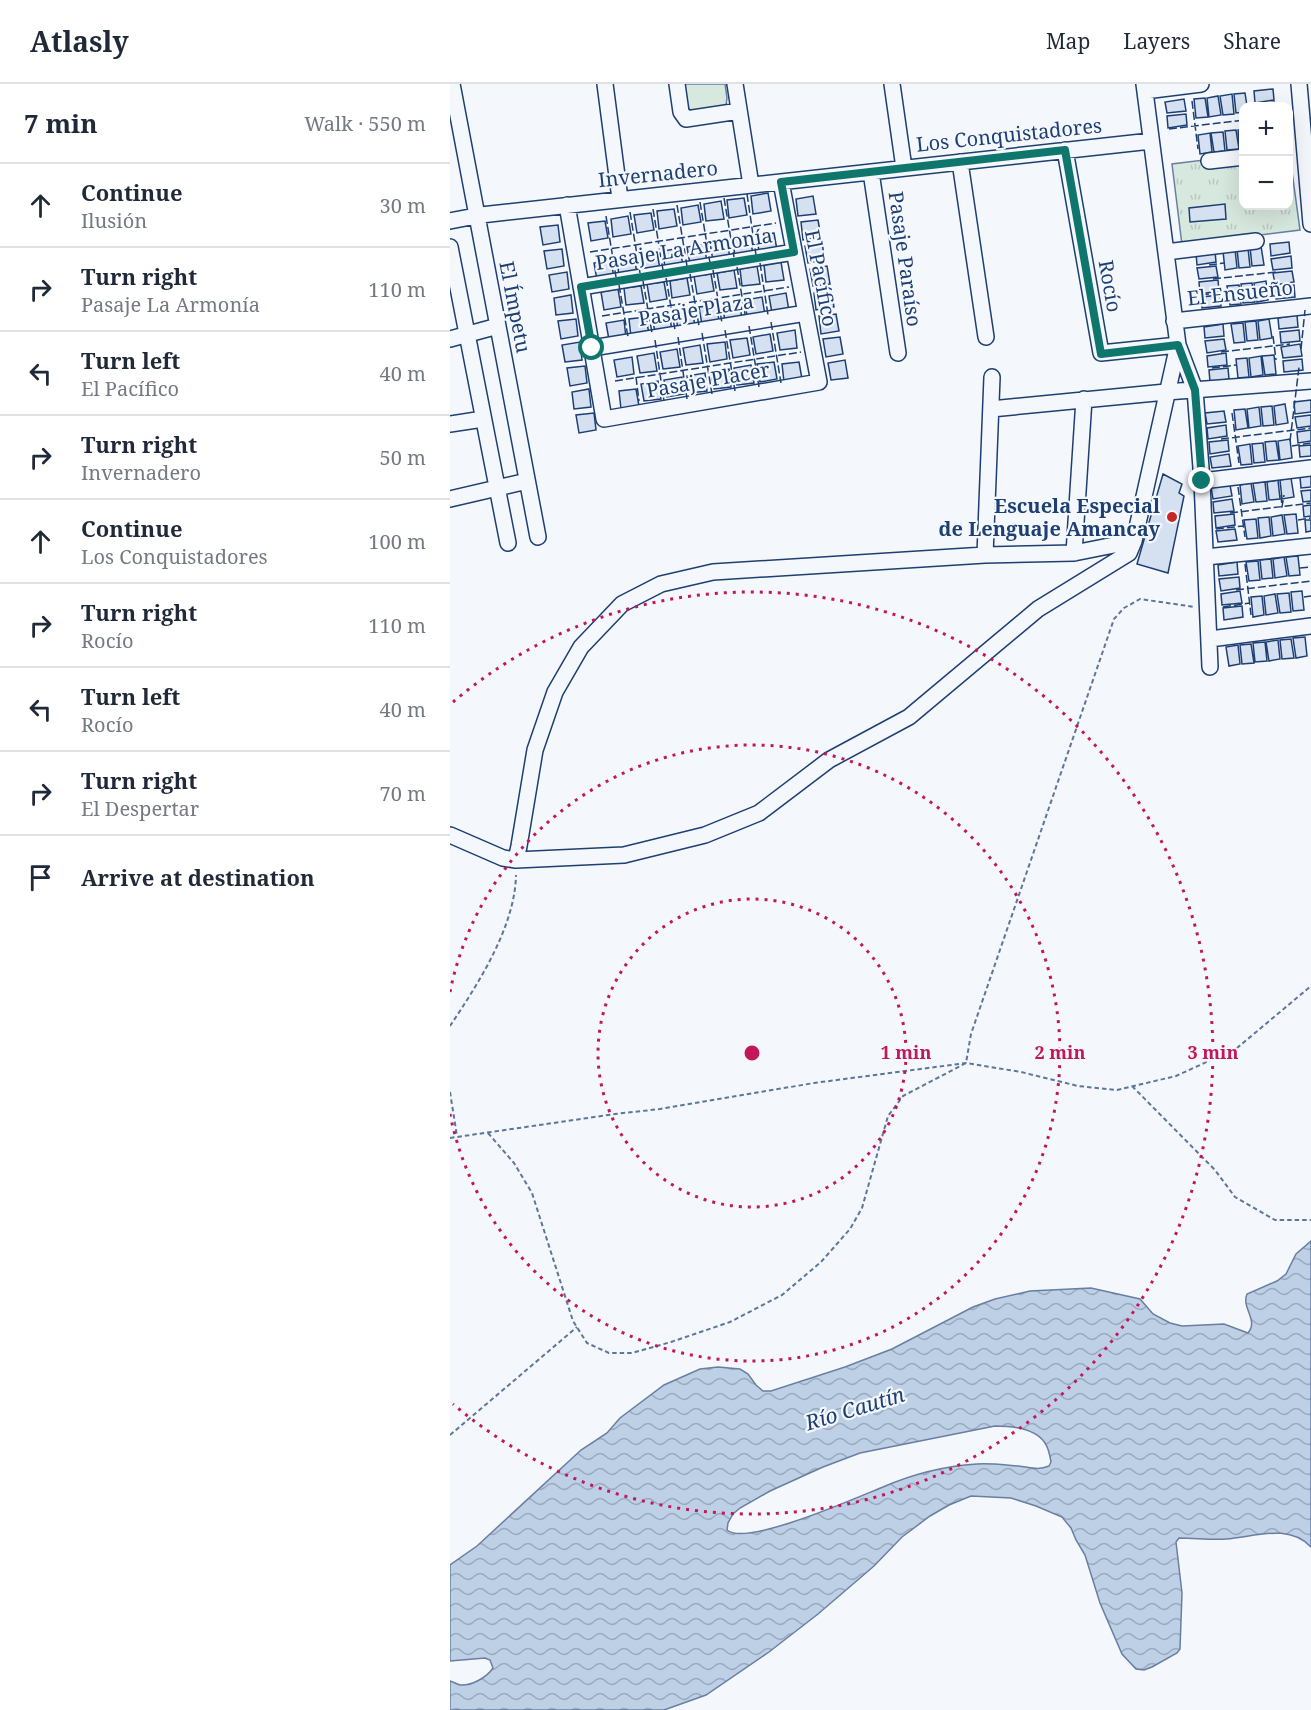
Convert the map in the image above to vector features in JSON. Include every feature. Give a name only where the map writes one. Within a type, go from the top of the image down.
[{"type":"street","name":"El Ímpetu","points":[[452,84],[453,114],[477,215],[538,537]]},
{"type":"street","points":[[605,84],[620,199]]},
{"type":"street","points":[[676,84],[681,112],[687,119],[739,111]]},
{"type":"street","points":[[735,84],[751,185]]},
{"type":"street","points":[[892,84],[904,168]]},
{"type":"street","points":[[1201,84],[1144,87],[1178,345],[1195,390],[1202,481],[1210,667]]},
{"type":"street","points":[[1299,84],[1308,148],[1311,224]]},
{"type":"street","name":"Los Conquistadores","points":[[871,172],[1151,141]]},
{"type":"street","points":[[1293,150],[1308,148]]},
{"type":"street","name":"Rocío","points":[[1065,150],[1101,354],[1178,345]]},
{"type":"street","points":[[1209,161],[1239,158]]},
{"type":"street","points":[[960,162],[986,337]]},
{"type":"street","name":"Invernadero","points":[[450,221],[477,215],[871,172]]},
{"type":"street","name":"Pasaje Paraíso","points":[[871,172],[898,353]]},
{"type":"street","name":"El Pacífico","points":[[781,182],[819,382]]},
{"type":"street","points":[[567,205],[592,348]]},
{"type":"street","points":[[1166,252],[1256,241]]},
{"type":"street","name":"Pasaje La Armonía","points":[[581,287],[794,252]]},
{"type":"street","points":[[451,254],[508,543]]},
{"type":"street","name":"El Ensueño","points":[[1174,321],[1311,306]]},
{"type":"street","name":"Pasaje Plaza","points":[[592,348],[806,313]]},
{"type":"street","points":[[450,339],[498,326]]},
{"type":"street","points":[[450,835],[503,858],[516,860],[624,855],[705,836],[759,813],[829,760],[909,717],[1038,609],[1131,547],[1178,345]]},
{"type":"street","name":"Pasaje Placer","points":[[592,348],[604,419],[819,382]]},
{"type":"street","points":[[985,555],[992,377]]},
{"type":"street","points":[[991,409],[1084,399],[1311,381]]},
{"type":"street","points":[[1074,553],[1084,399]]},
{"type":"street","points":[[450,424],[483,418]]},
{"type":"street","points":[[1202,481],[1311,468]]},
{"type":"street","points":[[450,499],[527,481]]},
{"type":"street","points":[[1206,557],[1311,546]]},
{"type":"street","points":[[516,860],[535,750],[555,692],[581,647],[622,604],[661,584],[713,572],[985,555],[1074,553],[1131,547]]},
{"type":"street","points":[[1210,639],[1311,626]]},
{"type":"path","points":[[966,1063],[971,1034],[1114,619],[1124,608],[1140,600],[1208,608]]},
{"type":"path","points":[[450,1026],[477,986],[503,930],[515,887],[516,860]]},
{"type":"path","points":[[450,1138],[660,1109],[814,1083],[966,1063],[1021,1072],[1078,1086],[1117,1090],[1176,1076],[1237,1048],[1311,986]]},
{"type":"path","points":[[488,1133],[514,1163],[532,1193],[563,1292],[577,1327],[587,1343],[609,1353],[632,1353],[730,1322],[782,1295],[821,1262],[849,1229],[862,1208],[888,1116],[903,1096],[966,1063]]},
{"type":"path","points":[[1132,1086],[1215,1170],[1235,1197],[1275,1220],[1311,1220]]},
{"type":"path","points":[[450,1092],[458,1137]]},
{"type":"path","points":[[450,1435],[577,1327]]},
{"type":"green space","points":[[684,84],[725,84],[726,105],[691,111],[686,105]]},
{"type":"green space","points":[[1204,160],[1206,168],[1239,164],[1239,210],[1293,210],[1293,179],[1300,230],[1182,245],[1172,164]]},
{"type":"water","name":"Río Cautín","points":[[1311,1241],[1311,1547],[1292,1535],[1282,1533],[1226,1539],[1179,1538],[1176,1542],[1182,1593],[1180,1649],[1152,1667],[1144,1670],[1136,1669],[1122,1654],[1100,1603],[1085,1555],[1071,1528],[1062,1517],[1011,1498],[971,1496],[930,1516],[902,1537],[874,1566],[818,1614],[769,1652],[706,1695],[664,1710],[450,1710],[450,1681],[460,1685],[469,1684],[483,1678],[493,1668],[490,1660],[485,1658],[450,1661],[450,1565],[477,1546],[581,1450],[607,1433],[620,1418],[664,1385],[700,1369],[718,1367],[740,1369],[748,1374],[763,1391],[771,1391],[892,1349],[973,1307],[1030,1291],[1091,1288],[1140,1299],[1153,1314],[1170,1323],[1182,1326],[1224,1324],[1248,1333],[1252,1323],[1246,1304],[1247,1294],[1277,1281],[1286,1274],[1296,1254]],"holes":[[[995,1426],[1015,1427],[1041,1438],[1049,1452],[1051,1462],[1049,1466],[1037,1468],[982,1464],[929,1471],[778,1527],[756,1532],[738,1533],[727,1530],[733,1514],[740,1508],[770,1491],[823,1467],[860,1453]]]},
{"type":"building","points":[[1273,89],[1274,100],[1255,102],[1254,91]]},
{"type":"building","points":[[1245,93],[1246,102],[1239,102],[1239,113],[1236,113],[1234,94]]},
{"type":"building","points":[[1232,94],[1234,114],[1223,115],[1220,96]]},
{"type":"building","points":[[1218,96],[1221,115],[1209,117],[1207,98]]},
{"type":"building","points":[[1205,98],[1208,117],[1196,118],[1194,99]]},
{"type":"building","points":[[1184,99],[1186,111],[1167,113],[1165,102]]},
{"type":"building","points":[[1186,114],[1187,125],[1168,128],[1167,116]]},
{"type":"building","points":[[1236,130],[1239,149],[1227,150],[1225,131]]},
{"type":"building","points":[[1223,132],[1225,151],[1214,152],[1211,133]]},
{"type":"building","points":[[1210,133],[1212,152],[1200,154],[1198,135]]},
{"type":"building","points":[[768,193],[771,211],[753,214],[751,196]]},
{"type":"building","points":[[813,196],[816,214],[798,216],[796,199]]},
{"type":"building","points":[[744,198],[747,215],[729,218],[727,200]]},
{"type":"building","points":[[721,201],[724,219],[706,221],[704,204]]},
{"type":"building","points":[[1225,204],[1226,219],[1190,222],[1189,208]]},
{"type":"building","points":[[698,205],[701,222],[683,225],[681,208]]},
{"type":"building","points":[[674,209],[677,226],[659,229],[657,211]]},
{"type":"building","points":[[651,213],[654,230],[637,233],[634,215]]},
{"type":"building","points":[[628,216],[631,234],[613,237],[611,219]]},
{"type":"building","points":[[818,220],[821,237],[803,240],[801,222]]},
{"type":"building","points":[[605,221],[608,238],[591,241],[588,223]]},
{"type":"building","points":[[558,225],[560,242],[543,245],[540,227]]},
{"type":"building","points":[[774,233],[777,250],[759,253],[757,235]]},
{"type":"building","points":[[750,237],[753,254],[735,257],[733,240]]},
{"type":"building","points":[[727,241],[730,258],[713,261],[710,243]]},
{"type":"building","points":[[1289,242],[1290,253],[1271,256],[1270,244]]},
{"type":"building","points":[[822,243],[825,260],[808,263],[805,246]]},
{"type":"building","points":[[704,244],[707,262],[690,264],[687,247]]},
{"type":"building","points":[[1261,246],[1264,265],[1252,266],[1250,247]]},
{"type":"building","points":[[680,248],[683,266],[665,268],[663,251]]},
{"type":"building","points":[[1248,248],[1250,267],[1239,268],[1237,249]]},
{"type":"building","points":[[562,249],[564,266],[547,269],[544,251]]},
{"type":"building","points":[[1235,249],[1237,268],[1225,270],[1223,251]]},
{"type":"building","points":[[1215,251],[1216,262],[1197,265],[1196,253]]},
{"type":"building","points":[[657,252],[660,269],[643,272],[640,255]]},
{"type":"building","points":[[634,256],[637,273],[619,276],[617,259]]},
{"type":"building","points":[[1291,256],[1292,268],[1273,270],[1271,259]]},
{"type":"building","points":[[611,260],[614,278],[597,280],[594,263]]},
{"type":"building","points":[[781,262],[784,280],[766,282],[764,265]]},
{"type":"building","points":[[757,266],[760,284],[742,286],[740,269]]},
{"type":"building","points":[[827,266],[830,284],[813,286],[810,269]]},
{"type":"building","points":[[1216,266],[1218,277],[1199,279],[1197,268]]},
{"type":"building","points":[[734,270],[737,288],[720,290],[717,273]]},
{"type":"building","points":[[1292,271],[1294,282],[1275,285],[1273,273]]},
{"type":"building","points":[[567,272],[569,289],[552,292],[549,275]]},
{"type":"building","points":[[711,274],[714,291],[697,294],[694,276]]},
{"type":"building","points":[[687,278],[690,295],[672,298],[670,281]]},
{"type":"building","points":[[1218,280],[1219,291],[1200,294],[1199,282]]},
{"type":"building","points":[[1266,281],[1268,300],[1257,302],[1254,283]]},
{"type":"building","points":[[664,282],[667,299],[650,302],[647,284]]},
{"type":"building","points":[[1252,283],[1255,302],[1243,303],[1241,284]]},
{"type":"building","points":[[1239,285],[1241,304],[1230,305],[1227,286]]},
{"type":"building","points":[[1294,285],[1295,297],[1276,299],[1275,288]]},
{"type":"building","points":[[641,286],[644,303],[626,305],[624,288]]},
{"type":"building","points":[[618,289],[621,307],[604,310],[601,292]]},
{"type":"building","points":[[831,290],[834,307],[816,310],[814,293]]},
{"type":"building","points":[[786,293],[789,311],[772,313],[769,296]]},
{"type":"building","points":[[571,295],[573,313],[556,315],[554,298]]},
{"type":"building","points":[[1220,295],[1221,306],[1202,308],[1201,297]]},
{"type":"building","points":[[762,297],[765,315],[747,317],[745,300]]},
{"type":"building","points":[[739,301],[742,318],[725,321],[722,304]]},
{"type":"building","points":[[717,305],[719,322],[702,325],[699,307]]},
{"type":"building","points":[[692,309],[695,326],[678,329],[675,311]]},
{"type":"building","points":[[669,313],[672,330],[655,333],[652,315]]},
{"type":"building","points":[[836,314],[839,331],[821,334],[819,316]]},
{"type":"building","points":[[1297,315],[1298,327],[1279,329],[1278,318]]},
{"type":"building","points":[[646,317],[649,334],[631,337],[629,319]]},
{"type":"building","points":[[576,319],[578,336],[561,339],[558,321]]},
{"type":"building","points":[[1269,319],[1272,338],[1260,340],[1258,321]]},
{"type":"building","points":[[624,320],[626,338],[609,340],[606,323]]},
{"type":"building","points":[[1256,321],[1258,340],[1247,341],[1245,322]]},
{"type":"building","points":[[1243,323],[1245,342],[1234,343],[1231,324]]},
{"type":"building","points":[[1223,324],[1224,336],[1205,338],[1204,327]]},
{"type":"building","points":[[795,330],[797,348],[780,350],[777,333]]},
{"type":"building","points":[[1299,330],[1300,341],[1281,343],[1280,332]]},
{"type":"building","points":[[770,334],[773,351],[756,354],[753,337]]},
{"type":"building","points":[[840,337],[843,354],[826,357],[823,339]]},
{"type":"building","points":[[747,338],[750,355],[733,358],[730,340]]},
{"type":"building","points":[[1224,339],[1226,350],[1207,353],[1205,341]]},
{"type":"building","points":[[580,342],[582,360],[565,362],[562,345]]},
{"type":"building","points":[[725,342],[727,359],[710,362],[707,344]]},
{"type":"building","points":[[1300,344],[1302,356],[1283,358],[1281,347]]},
{"type":"building","points":[[700,345],[703,363],[686,365],[683,348]]},
{"type":"building","points":[[677,349],[680,367],[663,369],[660,352]]},
{"type":"building","points":[[654,353],[657,371],[640,373],[637,356]]},
{"type":"building","points":[[1226,353],[1227,365],[1208,367],[1207,356]]},
{"type":"building","points":[[1274,355],[1276,374],[1265,375],[1262,356]]},
{"type":"building","points":[[1261,356],[1263,375],[1251,377],[1249,358]]},
{"type":"building","points":[[632,357],[634,374],[617,377],[614,360]]},
{"type":"building","points":[[1247,358],[1249,377],[1238,378],[1236,359]]},
{"type":"building","points":[[1302,359],[1303,370],[1284,372],[1283,361]]},
{"type":"building","points":[[845,360],[848,378],[831,380],[828,363]]},
{"type":"building","points":[[774,362],[777,379],[760,382],[757,364]]},
{"type":"building","points":[[799,362],[802,379],[784,382],[782,364]]},
{"type":"building","points":[[751,365],[754,383],[737,385],[734,368]]},
{"type":"building","points":[[585,366],[587,383],[570,386],[567,368]]},
{"type":"building","points":[[1228,368],[1229,379],[1210,382],[1209,370]]},
{"type":"building","points":[[729,369],[731,387],[714,389],[711,372]]},
{"type":"building","points":[[705,373],[707,391],[690,393],[687,376]]},
{"type":"building","points":[[682,377],[684,394],[667,397],[664,380]]},
{"type":"building","points":[[658,381],[661,399],[644,401],[641,384]]},
{"type":"building","points":[[589,389],[591,407],[574,409],[572,392]]},
{"type":"building","points":[[636,389],[639,406],[621,409],[619,391]]},
{"type":"building","points":[[1311,400],[1311,412],[1295,414],[1294,402]]},
{"type":"building","points":[[1285,404],[1288,423],[1276,425],[1274,406]]},
{"type":"building","points":[[1272,406],[1274,425],[1263,426],[1261,407]]},
{"type":"building","points":[[1259,407],[1261,426],[1249,428],[1247,409]]},
{"type":"building","points":[[1245,409],[1248,428],[1236,430],[1234,410]]},
{"type":"building","points":[[1224,411],[1226,422],[1207,424],[1205,413]]},
{"type":"building","points":[[594,413],[596,430],[579,433],[576,415]]},
{"type":"building","points":[[1311,415],[1311,426],[1297,428],[1295,417]]},
{"type":"building","points":[[1226,425],[1227,436],[1208,439],[1207,428]]},
{"type":"building","points":[[1311,430],[1311,441],[1298,443],[1297,432]]},
{"type":"building","points":[[1290,439],[1292,458],[1280,460],[1278,441]]},
{"type":"building","points":[[1228,440],[1229,451],[1210,454],[1209,442]]},
{"type":"building","points":[[1276,441],[1279,460],[1267,461],[1265,442]]},
{"type":"building","points":[[1263,443],[1265,462],[1254,463],[1252,444]]},
{"type":"building","points":[[1250,444],[1252,464],[1241,465],[1238,446]]},
{"type":"building","points":[[1311,445],[1311,456],[1300,457],[1299,446]]},
{"type":"building","points":[[1229,454],[1231,466],[1212,468],[1210,457]]},
{"type":"building","points":[[1163,474],[1182,484],[1179,493],[1184,496],[1168,573],[1137,564]]},
{"type":"building","points":[[1311,475],[1311,487],[1301,488],[1300,477]]},
{"type":"building","points":[[1291,478],[1294,497],[1282,499],[1280,480]]},
{"type":"building","points":[[1278,480],[1280,499],[1269,500],[1267,482]]},
{"type":"building","points":[[1265,482],[1267,501],[1256,502],[1253,483]]},
{"type":"building","points":[[1251,483],[1254,502],[1242,504],[1240,485]]},
{"type":"building","points":[[1230,485],[1232,496],[1213,499],[1211,487]]},
{"type":"building","points":[[1311,490],[1311,501],[1303,502],[1301,491]]},
{"type":"building","points":[[1232,499],[1234,511],[1214,513],[1213,502]]},
{"type":"building","points":[[1311,505],[1311,516],[1304,517],[1303,506]]},
{"type":"building","points":[[1234,514],[1235,525],[1216,528],[1215,516]]},
{"type":"building","points":[[1296,514],[1298,533],[1287,534],[1284,515]]},
{"type":"building","points":[[1282,515],[1285,534],[1273,536],[1271,517]]},
{"type":"building","points":[[1269,517],[1271,536],[1260,538],[1258,518]]},
{"type":"building","points":[[1256,519],[1258,538],[1247,539],[1244,520]]},
{"type":"building","points":[[1305,520],[1311,520],[1311,531],[1306,532]]},
{"type":"building","points":[[1235,529],[1237,540],[1218,542],[1216,531]]},
{"type":"building","points":[[1298,556],[1300,575],[1289,576],[1286,557]]},
{"type":"building","points":[[1284,557],[1287,576],[1275,578],[1273,559]]},
{"type":"building","points":[[1271,559],[1273,578],[1262,579],[1260,560]]},
{"type":"building","points":[[1258,561],[1260,580],[1249,581],[1246,562]]},
{"type":"building","points":[[1237,562],[1238,574],[1219,576],[1218,565]]},
{"type":"building","points":[[1239,577],[1240,588],[1221,591],[1219,579]]},
{"type":"building","points":[[1240,591],[1242,603],[1222,605],[1221,594]]},
{"type":"building","points":[[1302,591],[1304,610],[1293,611],[1291,592]]},
{"type":"building","points":[[1289,593],[1291,612],[1280,613],[1277,594]]},
{"type":"building","points":[[1275,594],[1278,613],[1266,615],[1264,596]]},
{"type":"building","points":[[1262,596],[1264,615],[1253,617],[1251,597]]},
{"type":"building","points":[[1242,606],[1243,617],[1224,620],[1223,608]]},
{"type":"building","points":[[1305,637],[1307,656],[1296,658],[1293,638]]},
{"type":"building","points":[[1291,639],[1294,658],[1282,659],[1280,640]]},
{"type":"building","points":[[1278,640],[1280,659],[1269,661],[1266,642]]},
{"type":"building","points":[[1265,642],[1267,661],[1255,662],[1253,643]]},
{"type":"building","points":[[1251,644],[1254,663],[1242,664],[1240,645]]},
{"type":"building","points":[[1238,645],[1240,664],[1229,666],[1226,647]]},
{"type":"fence","points":[[1192,101],[1198,149]]},
{"type":"fence","points":[[1169,129],[1239,121]]},
{"type":"fence","points":[[747,194],[756,255]]},
{"type":"fence","points":[[724,198],[734,257]]},
{"type":"fence","points":[[700,202],[710,263]]},
{"type":"fence","points":[[677,205],[687,266]]},
{"type":"fence","points":[[653,209],[663,270]]},
{"type":"fence","points":[[630,212],[640,273]]},
{"type":"fence","points":[[606,216],[616,277]]},
{"type":"fence","points":[[590,252],[776,223]]},
{"type":"fence","points":[[760,263],[768,315]]},
{"type":"fence","points":[[1209,265],[1224,263]]},
{"type":"fence","points":[[737,267],[745,314]]},
{"type":"fence","points":[[713,270],[722,323]]},
{"type":"fence","points":[[1213,279],[1276,272]]},
{"type":"fence","points":[[690,274],[699,326]]},
{"type":"fence","points":[[666,278],[675,330]]},
{"type":"fence","points":[[643,281],[652,333]]},
{"type":"fence","points":[[619,285],[628,337]]},
{"type":"fence","points":[[602,316],[789,287]]},
{"type":"fence","points":[[1201,295],[1227,292]]},
{"type":"fence","points":[[1301,349],[1305,310]]},
{"type":"fence","points":[[771,322],[781,383]]},
{"type":"fence","points":[[749,326],[759,387]]},
{"type":"fence","points":[[725,330],[735,391]]},
{"type":"fence","points":[[702,333],[712,394]]},
{"type":"fence","points":[[1273,336],[1276,360]]},
{"type":"fence","points":[[678,337],[687,399]]},
{"type":"fence","points":[[655,340],[664,401]]},
{"type":"fence","points":[[1221,352],[1290,344]]},
{"type":"fence","points":[[615,381],[801,352]]},
{"type":"fence","points":[[1212,368],[1236,365]]},
{"type":"fence","points":[[1290,441],[1299,367]]},
{"type":"fence","points":[[636,377],[639,401]]},
{"type":"fence","points":[[1232,413],[1239,463]]},
{"type":"fence","points":[[1221,439],[1311,428]]},
{"type":"fence","points":[[1292,446],[1311,443]]},
{"type":"fence","points":[[1238,487],[1245,537]]},
{"type":"fence","points":[[1281,495],[1282,507],[1284,495]]},
{"type":"fence","points":[[1230,513],[1311,503]]},
{"type":"fence","points":[[1298,520],[1311,518]]},
{"type":"fence","points":[[1216,529],[1243,526]]},
{"type":"fence","points":[[1245,564],[1251,615]]},
{"type":"fence","points":[[1300,568],[1311,567]]},
{"type":"fence","points":[[1236,590],[1311,581]]},
{"type":"fence","points":[[1304,597],[1311,596]]},
{"type":"fence","points":[[1223,607],[1250,603]]},
{"type":"place","name":"Escuela Especial de Lenguaje Amancay","points":[[1172,517]]},
{"type":"route","points":[[592,348],[581,287],[794,252],[781,182],[1065,150],[1101,354],[1178,345],[1195,390],[1202,481]]}]
